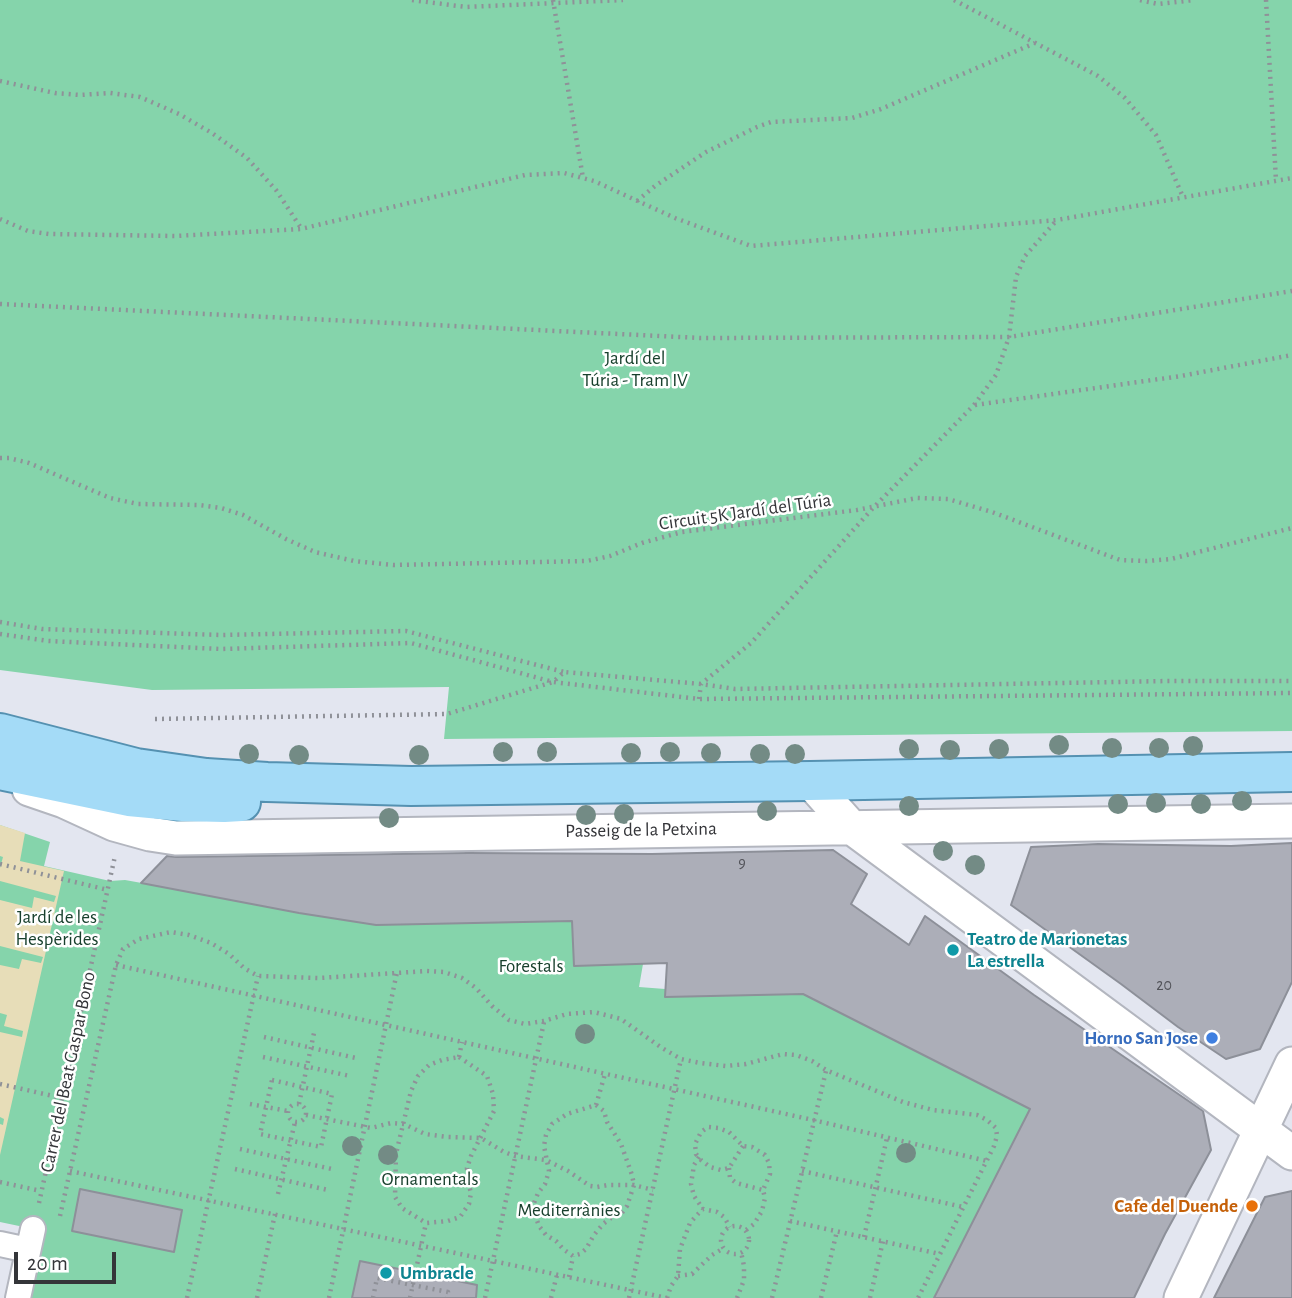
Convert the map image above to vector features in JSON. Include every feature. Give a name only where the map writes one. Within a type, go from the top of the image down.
[{"type":"main road","points":[[0,733],[136,768],[206,778],[267,782],[411,786],[1292,772]]},
{"type":"main road","points":[[0,770],[129,797],[183,802],[225,803],[411,786]]},
{"type":"street","points":[[810,781],[851,827],[1292,1153]]},
{"type":"street","name":"Passeig de la Petxina","points":[[0,783],[64,801],[114,824],[176,838],[1292,821]]},
{"type":"street","points":[[1181,1298],[1292,1064]]},
{"type":"street","points":[[0,1244],[31,1239],[18,1298]]},
{"type":"path","points":[[412,0],[466,7],[623,0]]},
{"type":"path","points":[[954,0],[1098,76],[1125,98],[1156,135],[1183,198]]},
{"type":"path","points":[[1140,0],[1158,4],[1194,0]]},
{"type":"path","points":[[1266,0],[1276,181]]},
{"type":"path","points":[[554,2],[583,178]]},
{"type":"path","points":[[637,201],[706,152],[757,127],[771,122],[852,118],[881,109],[1035,43]]},
{"type":"path","points":[[0,81],[55,93],[110,93],[140,97],[179,114],[247,158],[276,190],[301,229]]},
{"type":"path","points":[[0,219],[28,230],[49,234],[175,236],[301,229],[525,175],[564,173],[594,181],[675,218],[751,246],[1057,220],[1292,178]]},
{"type":"path","points":[[699,699],[701,684],[751,643],[874,507],[974,405],[996,375],[1009,337],[1016,277],[1025,256],[1057,220]]},
{"type":"path","points":[[0,304],[701,338],[1009,337],[1292,291]]},
{"type":"path","points":[[974,405],[1181,376],[1292,355]]},
{"type":"path","name":"Circuit 5K Jardí del Túria","points":[[0,458],[29,463],[110,498],[138,504],[221,508],[243,515],[315,552],[354,561],[393,565],[587,561],[682,532],[874,507],[917,498],[948,499],[992,512],[1120,560],[1171,559],[1292,528]]},
{"type":"path","points":[[0,622],[42,629],[221,635],[406,631],[564,671],[735,689],[1292,681]]},
{"type":"path","points":[[0,634],[48,641],[221,649],[411,643],[553,682],[699,699],[1292,693]]},
{"type":"path","points":[[155,719],[447,714],[553,682],[564,671]]},
{"type":"path","name":"Carrer del Beat Gaspar Bono","points":[[31,1239],[117,845]]},
{"type":"path","points":[[0,864],[108,890]]},
{"type":"path","points":[[59,1222],[116,965],[123,949],[139,939],[171,932],[211,943],[258,976],[318,978],[397,972],[444,972],[462,978],[477,988],[492,1006],[509,1020],[525,1024],[567,1014],[594,1012],[621,1019],[681,1059],[726,1066],[746,1064],[783,1054],[796,1055],[903,1102],[933,1110],[977,1115],[996,1128],[997,1136],[918,1298]]},
{"type":"path","points":[[116,965],[987,1161]]},
{"type":"path","points":[[329,1298],[397,972]]},
{"type":"path","points":[[187,1298],[258,976]]},
{"type":"path","points":[[485,1298],[544,1021]]},
{"type":"path","points":[[299,1104],[314,1033]]},
{"type":"path","points":[[264,1037],[356,1058]]},
{"type":"path","points":[[459,1058],[462,1042]]},
{"type":"path","points":[[263,1057],[349,1076]]},
{"type":"path","points":[[459,1058],[487,1076],[493,1094],[494,1111],[467,1168],[467,1182],[471,1193],[469,1204],[460,1217],[426,1223],[402,1208],[395,1197],[396,1154],[411,1091],[418,1076],[429,1065],[459,1058]]},
{"type":"path","points":[[629,1298],[681,1059]]},
{"type":"path","points":[[772,1298],[826,1070]]},
{"type":"path","points":[[596,1105],[605,1074]]},
{"type":"path","points":[[272,1080],[332,1094],[321,1147],[260,1134],[266,1107],[272,1080]]},
{"type":"path","points":[[0,1084],[62,1098]]},
{"type":"path","points":[[250,1104],[288,1111]]},
{"type":"path","points":[[299,1104],[304,1107],[306,1115],[302,1121],[295,1122],[289,1117],[288,1111],[290,1106],[299,1104]]},
{"type":"path","points":[[573,1256],[546,1235],[539,1226],[534,1203],[549,1171],[544,1146],[552,1124],[567,1114],[596,1105]]},
{"type":"path","points":[[573,1256],[586,1249],[603,1224],[621,1214],[627,1206],[634,1185],[621,1144],[607,1122],[604,1111],[596,1105]]},
{"type":"path","points":[[306,1115],[371,1128],[404,1124],[425,1134],[481,1138],[515,1156],[546,1160],[590,1186],[634,1185],[653,1190]]},
{"type":"path","points":[[278,1194],[295,1122]]},
{"type":"path","points":[[729,1168],[721,1170],[710,1167],[696,1154],[695,1144],[701,1132],[708,1127],[729,1132],[743,1146],[752,1147],[765,1155],[769,1164],[769,1174],[763,1190],[765,1198],[762,1211],[754,1224],[746,1230]]},
{"type":"path","points":[[864,1237],[887,1138]]},
{"type":"path","points":[[743,1146],[729,1168],[730,1178],[736,1183],[763,1190]]},
{"type":"path","points":[[240,1149],[332,1169]]},
{"type":"path","points":[[699,1157],[694,1165],[691,1184],[694,1196],[703,1209]]},
{"type":"path","points":[[234,1169],[328,1190]]},
{"type":"path","points":[[70,1171],[667,1298],[678,1276],[680,1249],[690,1223],[703,1209],[709,1209],[724,1217],[730,1227]]},
{"type":"path","points":[[802,1171],[963,1207]]},
{"type":"path","points":[[0,1182],[41,1191]]},
{"type":"path","points":[[257,1298],[275,1214]]},
{"type":"path","points":[[790,1221],[940,1254]]},
{"type":"path","points":[[410,1298],[426,1223]]},
{"type":"path","points":[[738,1226],[746,1230],[748,1243],[741,1252],[732,1253],[724,1248],[721,1240],[723,1232],[738,1226]]},
{"type":"path","points":[[821,1298],[837,1231]]},
{"type":"path","points":[[870,1298],[883,1241]]},
{"type":"path","points":[[678,1276],[692,1273],[724,1248]]},
{"type":"path","points":[[737,1298],[744,1280],[741,1252]]},
{"type":"path","points":[[569,1277],[573,1256]]},
{"type":"path","points":[[551,1298],[557,1275]]},
{"type":"path","points":[[373,1298],[377,1278],[448,1292],[447,1298]]},
{"type":"green space","name":"Jardí del Túria - Tram IV","points":[[0,0],[1292,0],[1292,731],[444,739],[449,687],[152,690],[0,670]]},
{"type":"green space","points":[[0,825],[50,842],[44,866],[110,881],[125,880],[376,925],[572,921],[643,964],[639,987],[665,989],[665,997],[803,994],[1030,1109],[934,1298],[29,1298],[43,1231],[0,1222]]},
{"type":"sand","points":[[0,825],[25,833],[20,861],[64,871],[0,1155],[0,1124],[3,1125],[4,1119],[0,1117],[0,1032],[22,1037],[23,1031],[4,1026],[7,1015],[0,1013],[0,965],[19,969],[22,959],[41,963],[43,957],[0,946],[0,900],[32,908],[34,897],[54,902],[56,896],[0,881],[3,857],[0,856]]},
{"type":"building","points":[[1292,843],[1292,982],[1260,1049],[1226,1059],[1011,905],[1031,847]]},
{"type":"building","points":[[833,850],[867,874],[851,904],[909,945],[925,916],[1203,1111],[1211,1150],[1134,1298],[934,1298],[1030,1109],[803,994],[665,997],[667,963],[574,966],[572,921],[376,925],[141,883],[167,856],[652,854]]},
{"type":"building","points":[[80,1189],[182,1210],[174,1252],[72,1231]]},
{"type":"building","points":[[1292,1191],[1292,1298],[1214,1298],[1265,1197]]},
{"type":"building","name":"Umbracle","points":[[360,1261],[477,1285],[476,1298],[352,1298]]},
{"type":"place","name":"Teatro de Marionetas La estrella","points":[[953,950]]},
{"type":"place","name":"Horno San Jose","points":[[1212,1038]]},
{"type":"place","name":"Cafe del Duende","points":[[1252,1206]]},
{"type":"place","name":"Umbracle","points":[[386,1273]]},
{"type":"park label","name":"Jardí de les Hespèrides","points":[[57,928]]},
{"type":"park label","name":"Forestals","points":[[531,966]]},
{"type":"park label","name":"Ornamentals","points":[[430,1179]]},
{"type":"park label","name":"Mediterrànies","points":[[569,1210]]}]
